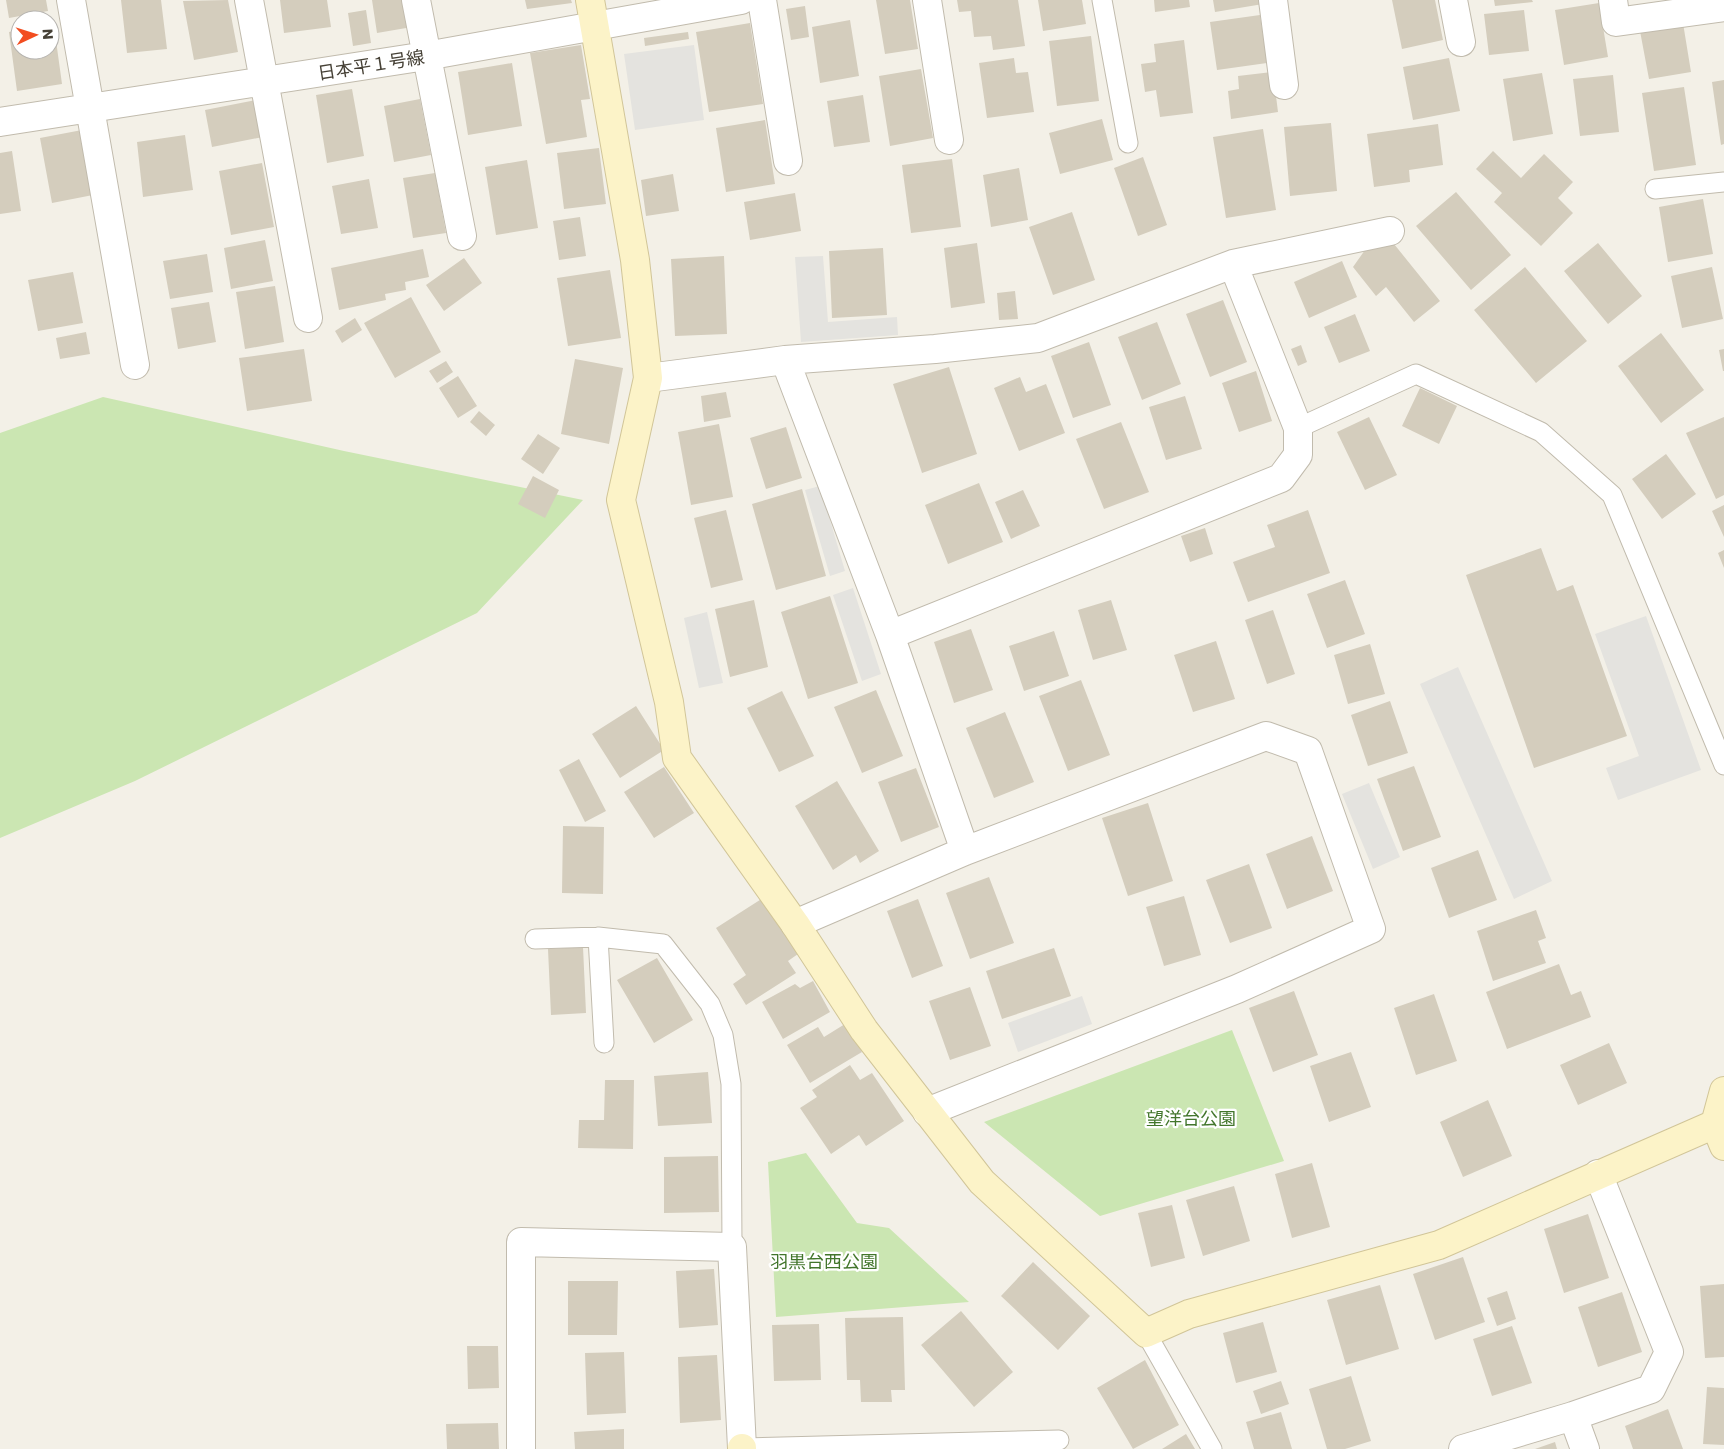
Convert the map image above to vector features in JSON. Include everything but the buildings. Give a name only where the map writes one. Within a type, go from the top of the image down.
[{"type":"street","points":[[71,0],[135,365]]},
{"type":"street","points":[[249,0],[308,318]]},
{"type":"street","points":[[416,0],[462,236]]},
{"type":"street","points":[[590,0],[634,260],[648,378],[622,500],[668,702],[677,758],[795,924],[864,1030],[982,1182],[1146,1333],[1189,1314],[1439,1245],[1598,1174],[1719,1135],[1724,1091]]},
{"type":"street","name":"日本平１号線","points":[[0,122],[426,56],[741,0]]},
{"type":"street","points":[[762,0],[788,161]]},
{"type":"street","points":[[927,0],[949,140]]},
{"type":"street","points":[[1273,0],[1284,85]]},
{"type":"street","points":[[1453,0],[1461,42]]},
{"type":"street","points":[[1613,0],[1616,22],[1724,7]]},
{"type":"street","points":[[648,378],[785,360],[935,349],[1038,338],[1234,264],[1390,231]]},
{"type":"street","points":[[890,635],[1281,478],[1298,455],[1298,428],[1234,264]]},
{"type":"street","points":[[785,360],[890,635],[965,851]]},
{"type":"street","points":[[795,924],[965,851],[1266,736],[1308,752],[1371,929],[1237,989],[928,1112]]},
{"type":"street","points":[[1463,1449],[1573,1416],[1651,1389],[1669,1352],[1598,1174]]},
{"type":"street","points":[[522,1449],[521,1242],[732,1247],[742,1449]]},
{"type":"street","points":[[1573,1416],[1585,1449]]},
{"type":"lane","points":[[1102,0],[1128,143]]},
{"type":"lane","points":[[1655,189],[1723,187]]},
{"type":"lane","points":[[1298,428],[1416,374],[1541,432],[1612,495],[1724,765]]},
{"type":"lane","points":[[598,937],[604,1043]]},
{"type":"lane","points":[[535,938],[598,937],[663,944],[710,1004],[723,1035],[731,1084],[732,1247]]},
{"type":"lane","points":[[1146,1333],[1212,1449]]},
{"type":"lane","points":[[742,1449],[1059,1440]]},
{"type":"green space","points":[[103,397],[344,451],[583,500],[477,613],[135,781],[0,838],[0,433]]},
{"type":"green space","name":"望洋台公園","points":[[1232,1030],[1284,1161],[1100,1216],[984,1122]]},
{"type":"green space","name":"羽黒台西公園","points":[[806,1153],[857,1223],[889,1228],[969,1302],[776,1317],[768,1162]]},
{"type":"shaded area","points":[[694,45],[704,120],[635,130],[624,54]]},
{"type":"shaded area","points":[[823,256],[828,322],[897,317],[898,335],[801,342],[795,257]]},
{"type":"shaded area","points":[[820,486],[845,571],[830,576],[805,490]]},
{"type":"shaded area","points":[[853,588],[881,674],[862,681],[833,595]]},
{"type":"shaded area","points":[[707,612],[723,683],[699,688],[684,618]]},
{"type":"shaded area","points":[[1646,616],[1701,770],[1618,800],[1606,768],[1639,756],[1595,634]]},
{"type":"shaded area","points":[[1458,667],[1552,881],[1514,899],[1420,684]]},
{"type":"shaded area","points":[[1369,783],[1400,857],[1373,869],[1342,794]]},
{"type":"shaded area","points":[[1082,996],[1092,1024],[1018,1052],[1008,1023]]}]
